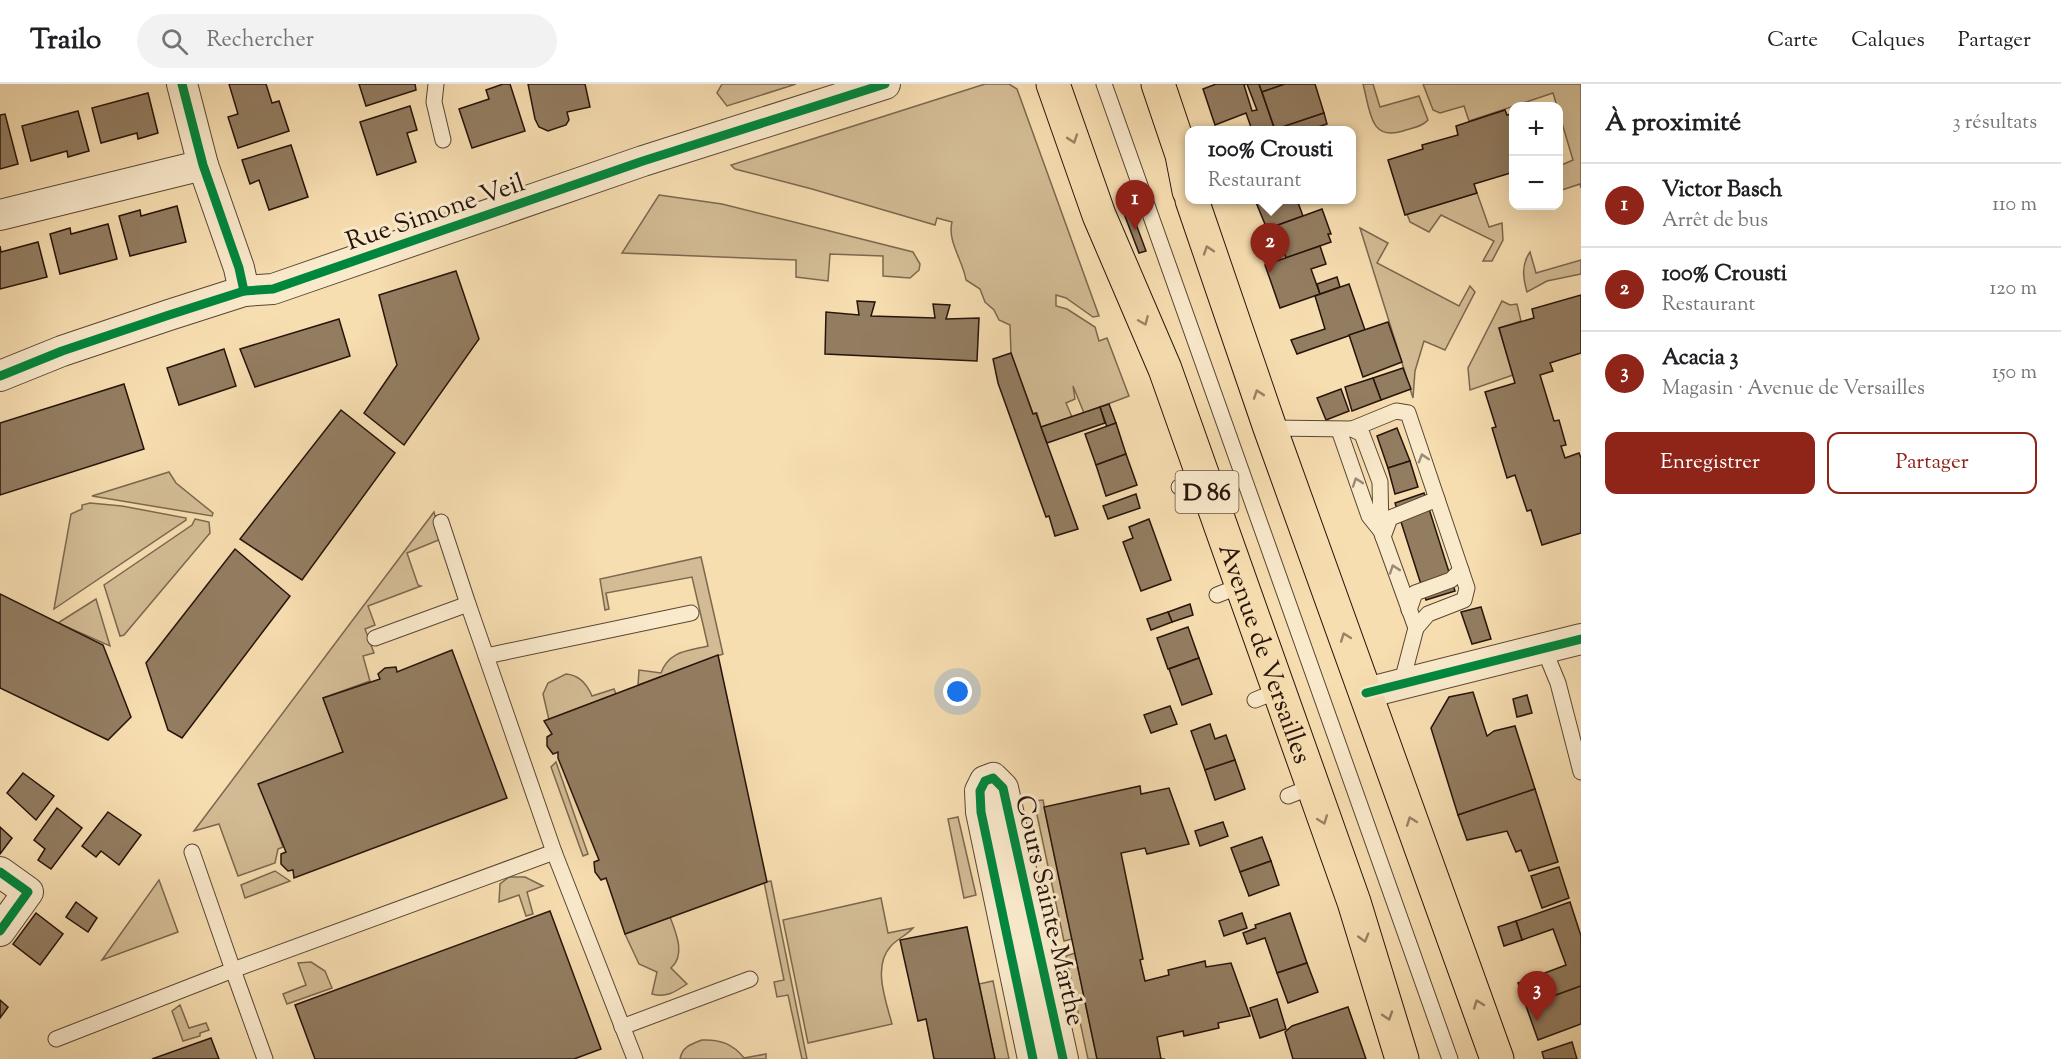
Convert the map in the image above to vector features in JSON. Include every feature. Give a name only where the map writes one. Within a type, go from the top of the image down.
[{"type":"main road","name":"Avenue de Versailles","points":[[1053,84],[1099,215],[1165,369],[1190,482],[1300,791],[1354,902],[1402,1059]]},
{"type":"main road","points":[[1158,84],[1185,171]]},
{"type":"main road","points":[[1193,204],[1270,428],[1497,1059]]},
{"type":"street","points":[[182,84],[203,165],[239,268],[244,291]]},
{"type":"street","name":"Rue Simone Veil","points":[[0,376],[62,351],[244,291],[273,289],[665,153],[885,84]]},
{"type":"street","points":[[0,215],[203,165]]},
{"type":"street","points":[[1366,693],[1581,639]]},
{"type":"street","name":"Cours Sainte-Marthe","points":[[1033,1059],[981,812],[980,791],[985,781],[993,778],[1003,788],[1063,1059]]},
{"type":"street","points":[[0,872],[28,892],[0,931]]},
{"type":"lane","points":[[436,84],[434,102],[442,140]]},
{"type":"lane","name":"Avenue de Versailles","points":[[1104,84],[1450,1059]]},
{"type":"lane","points":[[1346,430],[1396,411],[1408,413],[1467,588],[1464,600],[1428,615],[1416,628],[1401,685]]},
{"type":"lane","points":[[1270,428],[1346,430],[1362,434],[1380,482],[1382,534]]},
{"type":"lane","points":[[1346,430],[1369,516],[1382,534],[1416,628]]},
{"type":"lane","points":[[1382,534],[1390,518],[1437,499]]},
{"type":"lane","points":[[441,522],[554,852],[634,1059]]},
{"type":"lane","points":[[1409,610],[1415,593],[1451,580],[1461,570]]},
{"type":"lane","points":[[375,638],[468,604]]},
{"type":"lane","points":[[486,656],[691,613]]},
{"type":"lane","points":[[1544,649],[1558,683],[1581,772]]},
{"type":"lane","points":[[192,852],[265,1059]]},
{"type":"lane","points":[[56,1039],[233,970],[554,852]]},
{"type":"lane","points":[[622,1027],[750,979]]},
{"type":"shaded area","points":[[722,84],[796,84],[727,106],[717,93]]},
{"type":"shaded area","points":[[985,84],[1009,84],[1017,89],[1099,316],[1093,317],[1066,298],[1056,295],[1056,306],[1067,309],[1095,327],[1099,341],[1107,338],[1129,396],[1084,413],[1073,386],[1075,399],[1066,403],[1072,417],[1041,427],[1037,413],[1033,414],[1011,353],[1010,325],[999,320],[994,310],[985,302],[980,289],[966,280],[953,244],[952,222],[937,218],[935,225],[735,169],[731,165]]},
{"type":"shaded area","points":[[1363,84],[1373,84],[1380,107],[1419,96],[1428,120],[1420,126],[1403,131],[1383,132],[1373,121]]},
{"type":"shaded area","points":[[1423,84],[1581,84],[1581,188],[1580,184],[1563,190],[1563,164],[1573,160],[1563,126],[1563,102],[1556,102],[1553,93],[1526,102],[1509,102],[1509,108],[1469,121],[1464,106],[1440,113],[1433,110]]},
{"type":"shaded area","points":[[1477,193],[1489,227],[1502,223],[1503,240],[1492,261],[1483,261],[1494,241],[1441,215],[1429,232],[1410,222],[1407,214]]},
{"type":"shaded area","points":[[659,195],[722,204],[913,252],[920,264],[919,270],[910,278],[883,276],[883,256],[830,254],[828,281],[796,277],[796,260],[622,253]]},
{"type":"shaded area","points":[[1360,228],[1388,243],[1377,263],[1459,306],[1470,286],[1475,292],[1445,350],[1424,341],[1415,371],[1413,398]]},
{"type":"shaded area","points":[[1530,252],[1536,273],[1581,260],[1581,274],[1547,281],[1527,292],[1524,272],[1525,262]]},
{"type":"shaded area","points":[[1502,301],[1510,305],[1517,304],[1521,321],[1499,328],[1513,375],[1470,390],[1468,368]]},
{"type":"shaded area","points":[[169,472],[176,483],[213,513],[212,516],[92,496]]},
{"type":"shaded area","points":[[90,503],[122,506],[186,518],[186,520],[54,609],[71,514],[82,509],[82,505]]},
{"type":"shaded area","points":[[434,512],[441,539],[407,553],[418,585],[421,586],[368,606],[375,625],[365,629],[374,653],[363,656],[370,681],[323,698],[343,752],[259,784],[283,847],[278,849],[275,863],[238,876],[219,824],[194,831]]},
{"type":"shaded area","points":[[195,519],[209,522],[210,533],[124,635],[120,636],[104,585],[192,525]]},
{"type":"shaded area","points":[[701,557],[723,654],[638,685],[639,670],[661,673],[664,666],[674,656],[708,646],[692,577],[606,593],[609,609],[605,610],[600,579]]},
{"type":"shaded area","points":[[96,599],[110,646],[58,623]]},
{"type":"shaded area","points":[[566,674],[582,681],[592,696],[614,689],[616,694],[549,720],[543,694],[548,683]]},
{"type":"shaded area","points":[[556,762],[588,854],[583,856],[551,767]]},
{"type":"shaded area","points":[[1043,800],[1072,939],[1064,941],[1034,801]]},
{"type":"shaded area","points":[[958,817],[976,895],[964,898],[948,819]]},
{"type":"shaded area","points":[[275,871],[290,881],[245,898],[241,885]]},
{"type":"shaded area","points":[[509,877],[525,877],[543,886],[527,892],[533,914],[526,916],[519,895],[499,902],[500,884]]},
{"type":"shaded area","points":[[159,880],[178,932],[102,960]]},
{"type":"shaded area","points":[[771,881],[807,1059],[802,1059],[788,995],[777,997],[774,982],[784,980],[764,882]]},
{"type":"shaded area","points":[[881,898],[888,933],[913,928],[891,946],[882,963],[882,984],[892,1024],[808,1043],[783,920]]},
{"type":"shaded area","points":[[670,917],[679,950],[676,963],[671,968],[687,984],[670,994],[652,994],[657,972],[639,964],[625,934]]},
{"type":"shaded area","points":[[1075,953],[1097,1059],[1088,1059],[1066,956]]},
{"type":"shaded area","points":[[311,962],[325,971],[332,988],[287,1004],[283,994],[306,985],[298,963]]},
{"type":"shaded area","points":[[993,981],[1009,1059],[995,1059],[979,984]]},
{"type":"shaded area","points":[[180,1005],[189,1028],[206,1023],[209,1030],[200,1033],[200,1036],[183,1041],[172,1011]]},
{"type":"shaded area","points":[[702,1040],[726,1043],[744,1058],[766,1054],[766,1059],[680,1059],[685,1049]]},
{"type":"building","points":[[229,84],[266,84],[272,103],[279,101],[289,131],[238,148],[228,117],[238,114]]},
{"type":"building","points":[[359,84],[415,84],[416,90],[366,106]]},
{"type":"building","points":[[510,84],[525,131],[472,148],[459,109],[489,99],[486,90]]},
{"type":"building","points":[[528,84],[585,84],[590,107],[567,112],[569,120],[566,125],[548,131],[539,127],[535,119]]},
{"type":"building","points":[[1216,84],[1246,84],[1244,85],[1252,111],[1257,110],[1247,84],[1259,84],[1274,126],[1251,126],[1246,113],[1215,125],[1203,89]]},
{"type":"building","points":[[1259,84],[1285,84],[1262,92]]},
{"type":"building","points":[[1285,84],[1315,84],[1324,113],[1287,126],[1274,126],[1262,92]]},
{"type":"building","points":[[148,93],[158,133],[138,139],[137,133],[101,143],[92,108]]},
{"type":"building","points":[[410,106],[417,130],[407,133],[416,162],[377,175],[360,122]]},
{"type":"building","points":[[1505,110],[1507,115],[1509,114],[1509,174],[1474,184],[1477,193],[1405,215],[1388,160],[1423,149],[1422,145],[1458,135],[1456,126]]},
{"type":"building","points":[[78,111],[89,151],[68,157],[67,151],[31,161],[22,126]]},
{"type":"building","points":[[1324,113],[1327,124],[1321,126],[1285,126]]},
{"type":"building","points":[[5,114],[18,164],[0,169],[0,115]]},
{"type":"building","points":[[291,145],[308,197],[269,210],[259,180],[250,184],[242,160]]},
{"type":"building","points":[[1257,204],[1298,204],[1303,216],[1267,229]]},
{"type":"building","points":[[177,206],[186,242],[130,256],[119,216],[140,210],[141,216]]},
{"type":"building","points":[[1130,208],[1146,251],[1139,253],[1123,211]]},
{"type":"building","points":[[1322,209],[1331,234],[1328,234],[1331,242],[1286,258],[1280,242],[1276,244],[1270,228]]},
{"type":"building","points":[[108,224],[117,259],[60,274],[50,234],[70,228],[71,234]]},
{"type":"building","points":[[38,242],[47,277],[0,289],[0,246],[1,252]]},
{"type":"building","points":[[1320,246],[1326,264],[1311,269],[1320,294],[1280,308],[1265,265]]},
{"type":"building","points":[[456,271],[479,339],[404,445],[364,413],[397,365],[379,295]]},
{"type":"building","points":[[1337,277],[1340,287],[1320,294],[1317,284]]},
{"type":"building","points":[[1349,284],[1365,330],[1297,354],[1291,340],[1325,329],[1315,296]]},
{"type":"building","points":[[1581,295],[1581,353],[1550,363],[1553,371],[1540,375],[1554,421],[1559,420],[1566,445],[1561,446],[1565,458],[1579,453],[1581,458],[1581,533],[1542,545],[1531,510],[1527,511],[1515,475],[1507,478],[1492,428],[1496,427],[1485,392],[1515,383],[1499,328],[1534,318],[1532,309]]},
{"type":"building","points":[[857,301],[875,302],[871,316],[935,318],[933,304],[950,305],[946,319],[979,318],[977,361],[825,354],[826,312],[859,315]]},
{"type":"building","points":[[339,319],[350,356],[255,387],[240,349]]},
{"type":"building","points":[[1388,322],[1402,362],[1363,377],[1349,335]]},
{"type":"building","points":[[224,349],[236,386],[179,405],[167,368]]},
{"type":"building","points":[[1011,353],[1033,414],[1036,413],[1078,529],[1055,536],[1049,516],[1046,517],[998,383],[993,359]]},
{"type":"building","points":[[1403,368],[1411,389],[1381,400],[1373,378]]},
{"type":"building","points":[[1373,378],[1381,400],[1352,411],[1345,387]]},
{"type":"building","points":[[124,384],[144,449],[0,495],[0,423]]},
{"type":"building","points":[[1341,389],[1349,411],[1326,420],[1317,398]]},
{"type":"building","points":[[1109,404],[1116,423],[1107,427],[1100,407]]},
{"type":"building","points":[[1100,407],[1105,423],[1047,443],[1041,427]]},
{"type":"building","points":[[341,410],[395,453],[302,580],[240,539]]},
{"type":"building","points":[[1116,423],[1126,454],[1096,465],[1085,434]]},
{"type":"building","points":[[1397,428],[1410,461],[1388,468],[1377,436]]},
{"type":"building","points":[[1126,454],[1137,485],[1106,496],[1096,465]]},
{"type":"building","points":[[1410,461],[1418,487],[1395,494],[1388,468]]},
{"type":"building","points":[[1424,493],[1455,591],[1426,600],[1395,503]]},
{"type":"building","points":[[1136,494],[1140,508],[1108,519],[1103,506]]},
{"type":"building","points":[[1149,519],[1171,580],[1141,591],[1123,542],[1133,538],[1129,527]]},
{"type":"building","points":[[235,549],[290,596],[182,738],[168,730],[146,663]]},
{"type":"building","points":[[0,594],[103,645],[131,717],[108,740],[0,688]]},
{"type":"building","points":[[1190,604],[1193,615],[1172,622],[1168,612]]},
{"type":"building","points":[[1481,607],[1491,639],[1472,644],[1461,612]]},
{"type":"building","points":[[1168,612],[1172,622],[1151,630],[1147,619]]},
{"type":"building","points":[[1188,627],[1199,658],[1168,669],[1157,638]]},
{"type":"building","points":[[452,650],[507,798],[294,878],[293,870],[288,871],[281,864],[281,854],[286,852],[258,784],[343,752],[323,698],[380,679],[378,674],[385,668],[396,667],[397,672]]},
{"type":"building","points":[[718,655],[767,882],[625,934],[606,878],[601,880],[595,872],[594,862],[599,860],[558,758],[558,752],[553,754],[547,746],[547,737],[552,734],[544,721]]},
{"type":"building","points":[[1199,658],[1212,694],[1182,705],[1169,669]]},
{"type":"building","points":[[1473,692],[1487,736],[1494,731],[1515,726],[1535,789],[1458,815],[1431,728],[1449,697]]},
{"type":"building","points":[[1527,695],[1532,713],[1517,717],[1513,699]]},
{"type":"building","points":[[1170,706],[1177,724],[1151,733],[1144,715]]},
{"type":"building","points":[[1210,724],[1215,739],[1226,735],[1235,760],[1205,770],[1191,731]]},
{"type":"building","points":[[1235,760],[1245,789],[1215,800],[1205,770]]},
{"type":"building","points":[[23,773],[54,796],[36,820],[7,793]]},
{"type":"building","points":[[1140,786],[1141,794],[1169,788],[1189,844],[1147,854],[1145,848],[1121,853],[1143,959],[1140,960],[1145,981],[1169,975],[1168,970],[1205,961],[1206,967],[1231,963],[1250,1016],[1218,1023],[1219,1028],[1184,1036],[1183,1031],[1157,1037],[1161,1059],[1097,1059],[1044,807]]},
{"type":"building","points":[[1535,789],[1558,862],[1529,871],[1521,850],[1516,852],[1507,831],[1467,840],[1458,815]]},
{"type":"building","points":[[57,808],[82,828],[51,869],[38,860],[45,849],[34,840]]},
{"type":"building","points":[[108,812],[141,835],[119,865],[101,851],[96,857],[82,846]]},
{"type":"building","points":[[1223,822],[1228,836],[1200,846],[1195,831]]},
{"type":"building","points":[[0,827],[12,838],[0,854]]},
{"type":"building","points":[[1262,837],[1271,861],[1240,872],[1231,848]]},
{"type":"building","points":[[1271,861],[1279,885],[1249,896],[1240,872]]},
{"type":"building","points":[[1559,867],[1569,898],[1542,908],[1531,876]]},
{"type":"building","points":[[76,902],[97,918],[88,932],[66,917]]},
{"type":"building","points":[[1570,902],[1581,936],[1581,986],[1526,1006],[1518,983],[1566,965],[1553,929],[1522,940],[1516,921]]},
{"type":"building","points":[[550,911],[601,1049],[574,1059],[315,1059],[295,1005]]},
{"type":"building","points":[[36,913],[63,934],[40,965],[13,944]]},
{"type":"building","points":[[1242,913],[1247,928],[1224,936],[1219,921]]},
{"type":"building","points":[[1290,913],[1307,963],[1277,973],[1265,938],[1247,944],[1243,933],[1256,928],[1255,925]]},
{"type":"building","points":[[1516,921],[1522,940],[1504,946],[1498,927]]},
{"type":"building","points":[[967,927],[995,1059],[934,1059],[926,1019],[918,1021],[900,940]]},
{"type":"building","points":[[1307,963],[1318,992],[1288,1003],[1277,973]]},
{"type":"building","points":[[1581,986],[1581,1024],[1538,1040],[1526,1006]]},
{"type":"building","points":[[1277,999],[1286,1029],[1260,1038],[1250,1008]]},
{"type":"building","points":[[0,1000],[8,1007],[0,1018]]},
{"type":"building","points":[[1348,1007],[1366,1059],[1293,1059],[1285,1032],[1292,1026]]},
{"type":"building","points":[[211,1038],[219,1059],[152,1059]]},
{"type":"building","points":[[1572,1042],[1577,1059],[1544,1059],[1542,1052]]},
{"type":"cycle path","points":[[182,84],[203,165],[239,268],[244,291]]},
{"type":"cycle path","points":[[0,376],[62,351],[169,315],[244,291],[273,289],[643,161],[885,84]]},
{"type":"cycle path","points":[[1366,693],[1581,639]]},
{"type":"cycle path","points":[[1033,1059],[981,812],[980,791],[985,781],[993,778],[1003,788],[1063,1059]]},
{"type":"cycle path","points":[[0,872],[28,892],[0,931]]},
{"type":"place","name":"Victor Basch","points":[[1135,230]]},
{"type":"place","name":"100% Crousti","points":[[1270,273]]},
{"type":"place","name":"Acacia 3","points":[[1537,1021]]}]
